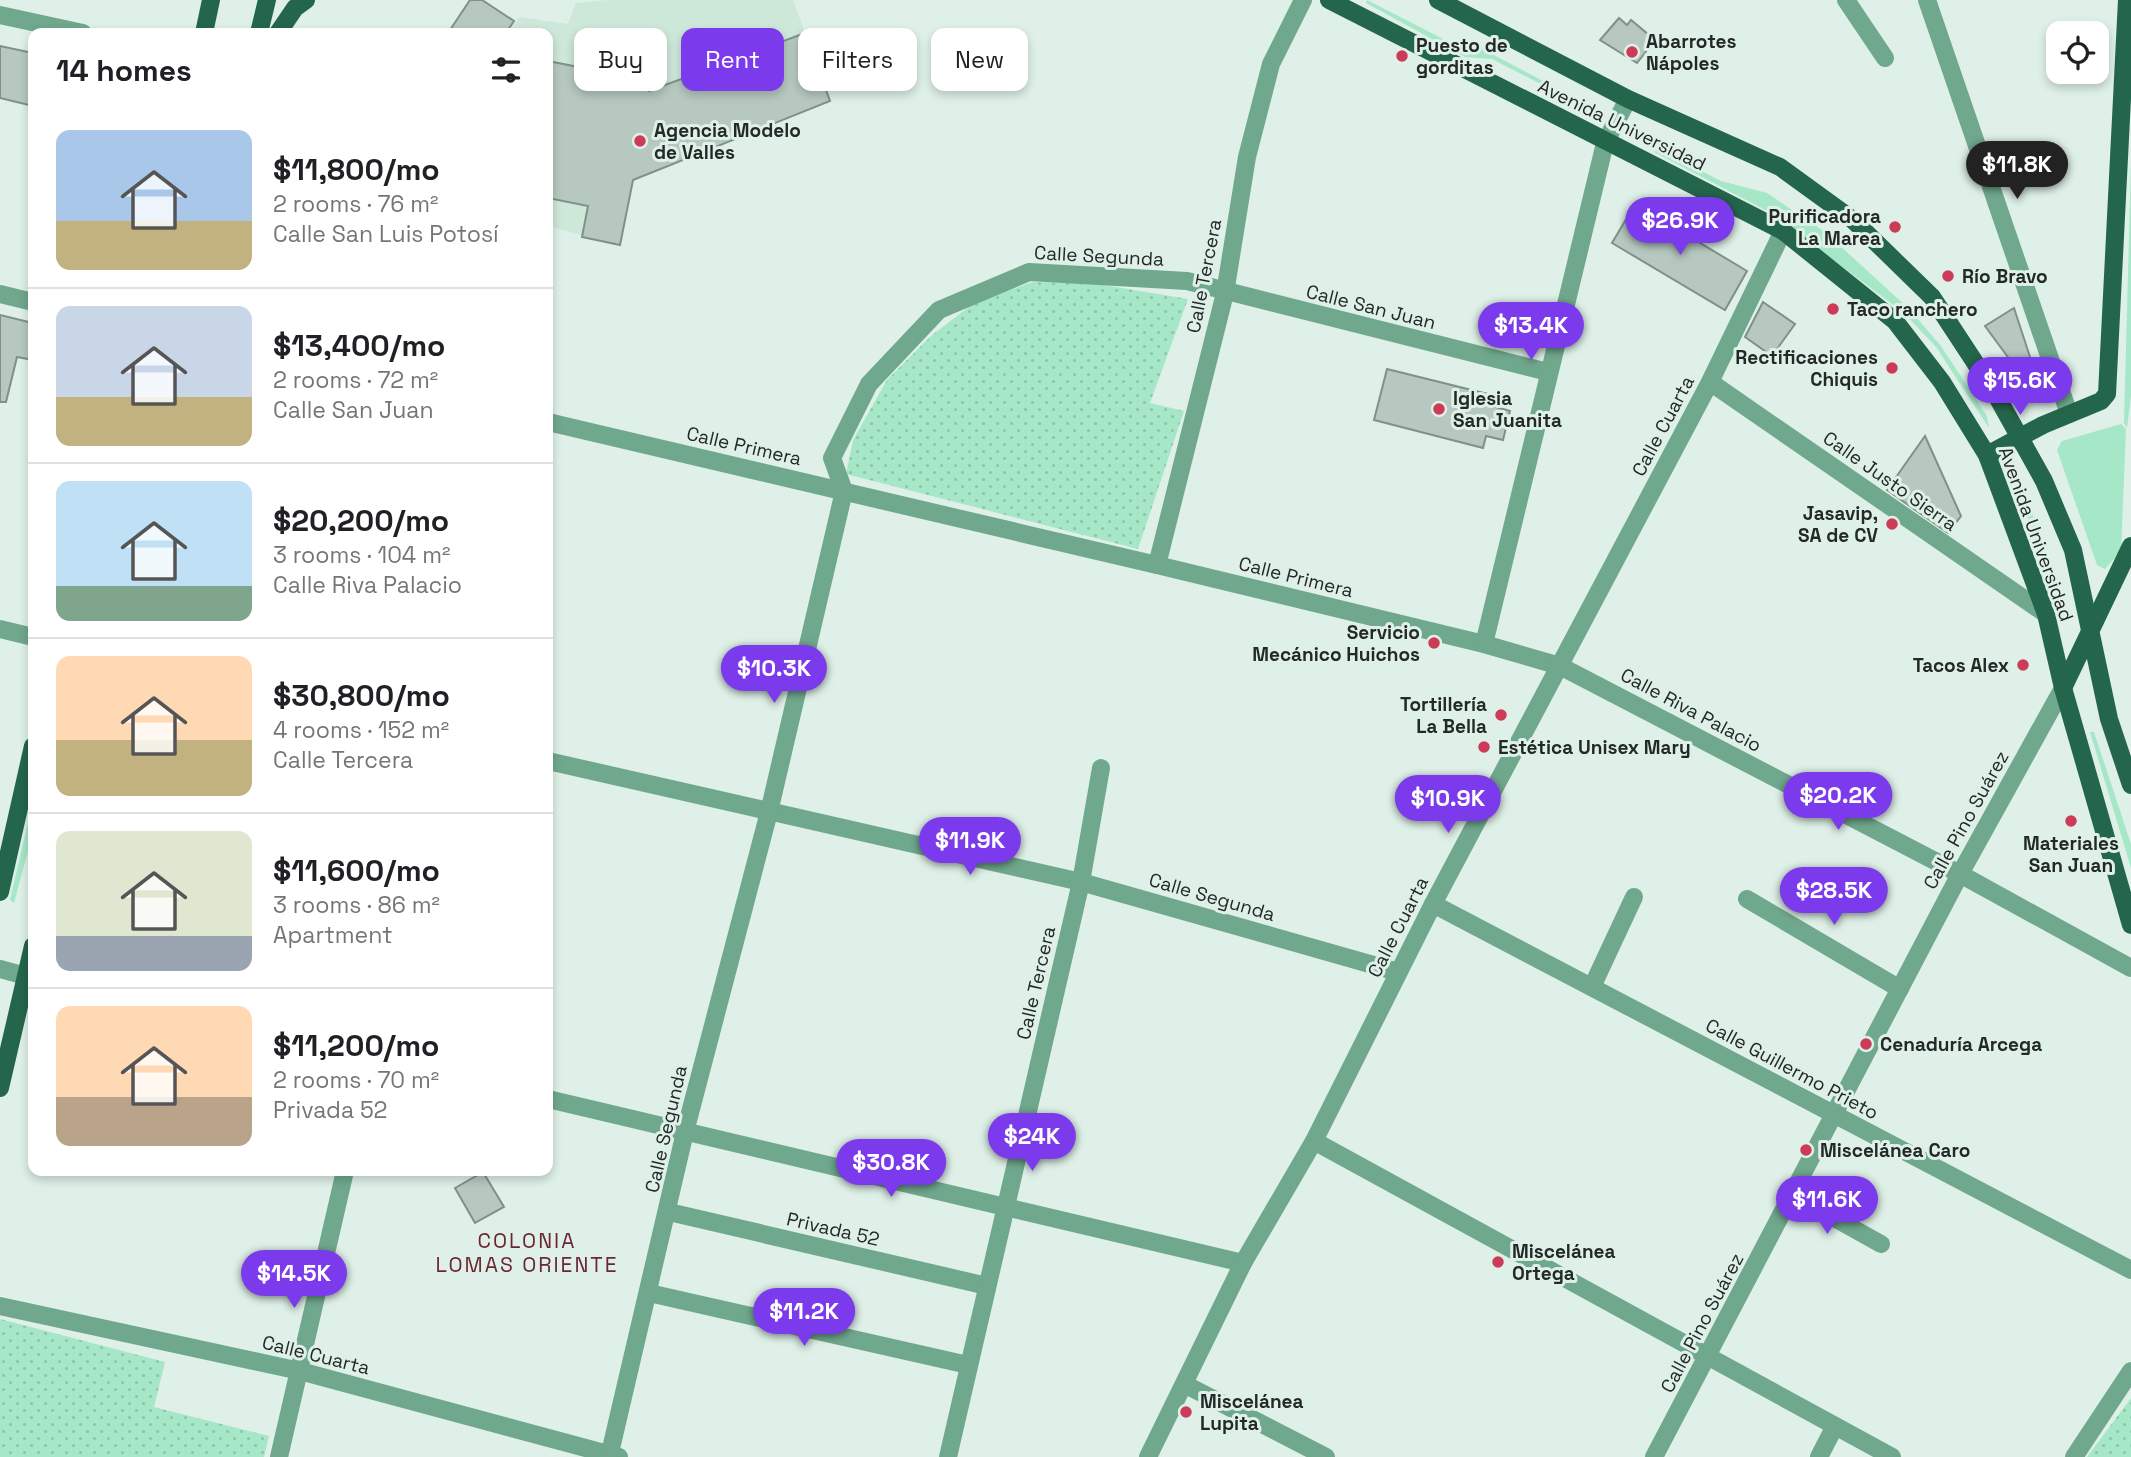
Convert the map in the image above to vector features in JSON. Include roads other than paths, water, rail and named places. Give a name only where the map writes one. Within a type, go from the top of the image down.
[{"type":"main road","points":[[205,28],[212,0]]},
{"type":"main road","points":[[260,28],[267,0]]},
{"type":"main road","points":[[281,28],[295,8],[306,0]]},
{"type":"main road","name":"Avenida Universidad","points":[[1329,0],[1605,143],[1692,182],[1783,231],[1895,321],[1942,382],[1987,455],[2046,614],[2063,688],[2131,925]]},
{"type":"main road","name":"Avenida Universidad","points":[[1438,0],[1628,99],[1780,167],[1853,220],[1932,296],[1995,393],[2044,481],[2073,550],[2109,719],[2131,785]]},
{"type":"main road","points":[[1987,455],[2043,425],[2101,401],[2107,394],[2127,55],[2127,0]]},
{"type":"main road","points":[[2063,688],[2131,546]]},
{"type":"main road","points":[[0,892],[28,768]]},
{"type":"main road","points":[[0,1088],[28,984]]},
{"type":"street","name":"Calle Tercera","points":[[1157,565],[1225,293],[1247,157],[1271,64],[1303,0]]},
{"type":"street","points":[[1846,0],[1885,58]]},
{"type":"street","points":[[1927,0],[2069,414]]},
{"type":"street","points":[[0,15],[60,28]]},
{"type":"street","points":[[1484,644],[1605,143],[1628,99]]},
{"type":"street","name":"Calle Cuarta","points":[[1148,1457],[1186,1385],[1243,1263],[1314,1142],[1433,904],[1710,382],[1783,231]]},
{"type":"street","name":"Calle Segunda","points":[[612,1456],[685,1132],[769,812],[844,491],[832,458],[869,384],[939,310],[1029,272],[1187,281],[1225,293]]},
{"type":"street","name":"Calle San Juan","points":[[1225,293],[1548,372]]},
{"type":"street","points":[[0,294],[28,301]]},
{"type":"street","name":"Calle Justo Sierra","points":[[1710,382],[2046,614]]},
{"type":"street","name":"Calle Primera","points":[[553,423],[1484,644]]},
{"type":"street","points":[[0,629],[28,636]]},
{"type":"street","name":"Calle Riva Palacio","points":[[1484,644],[1560,666],[1961,874],[2131,968]]},
{"type":"street","name":"Calle Pino Suárez","points":[[1654,1457],[1961,874],[2063,688]]},
{"type":"street","name":"Calle Segunda","points":[[553,762],[1081,882],[1398,972]]},
{"type":"street","name":"Calle Tercera","points":[[948,1457],[1081,882],[1101,768]]},
{"type":"street","points":[[1592,987],[1634,897]]},
{"type":"street","points":[[1747,900],[1900,989]]},
{"type":"street","name":"Calle Guillermo Prieto","points":[[1433,904],[2131,1270]]},
{"type":"street","points":[[0,969],[28,976]]},
{"type":"street","points":[[553,1100],[1243,1263]]},
{"type":"street","points":[[1314,1142],[1892,1457]]},
{"type":"street","points":[[279,1457],[344,1176]]},
{"type":"street","points":[[1793,1195],[1881,1244]]},
{"type":"street","name":"Privada 52","points":[[669,1212],[987,1286]]},
{"type":"street","points":[[649,1293],[968,1365]]},
{"type":"street","name":"Calle Cuarta","points":[[0,1306],[300,1371],[612,1456]]},
{"type":"street","points":[[2074,1457],[2131,1371]]},
{"type":"street","points":[[1186,1385],[1326,1457]]},
{"type":"street","points":[[1819,1457],[1835,1426]]},
{"type":"place","name":"Abarrotes Nápoles","points":[[1632,52]]},
{"type":"place","name":"Puesto de gorditas","points":[[1402,56]]},
{"type":"place","name":"Agencia Modelo de Valles","points":[[640,141]]},
{"type":"place","name":"Purificadora La Marea","points":[[1895,227]]},
{"type":"place","name":"Río Bravo","points":[[1948,276]]},
{"type":"place","name":"Taco ranchero","points":[[1833,309]]},
{"type":"place","name":"Rectificaciones Chiquis","points":[[1892,368]]},
{"type":"place","name":"Iglesia San Juanita","points":[[1439,409]]},
{"type":"place","name":"Jasavip, SA de CV","points":[[1892,524]]},
{"type":"place","name":"Servicio Mecánico Huichos","points":[[1434,643]]},
{"type":"place","name":"Tacos Alex","points":[[2023,665]]},
{"type":"place","name":"Tortillería La Bella","points":[[1501,715]]},
{"type":"place","name":"Estética Unisex Mary","points":[[1484,747]]},
{"type":"place","name":"Materiales San Juan","points":[[2071,821]]},
{"type":"place","name":"Cenaduría Arcega","points":[[1866,1044]]},
{"type":"place","name":"Miscelánea Caro","points":[[1806,1150]]},
{"type":"place","name":"Miscelánea Ortega","points":[[1498,1262]]},
{"type":"place","name":"Miscelánea Lupita","points":[[1186,1412]]},
{"type":"district","name":"COLONIA LOMAS ORIENTE","points":[[527,1252]]}]
